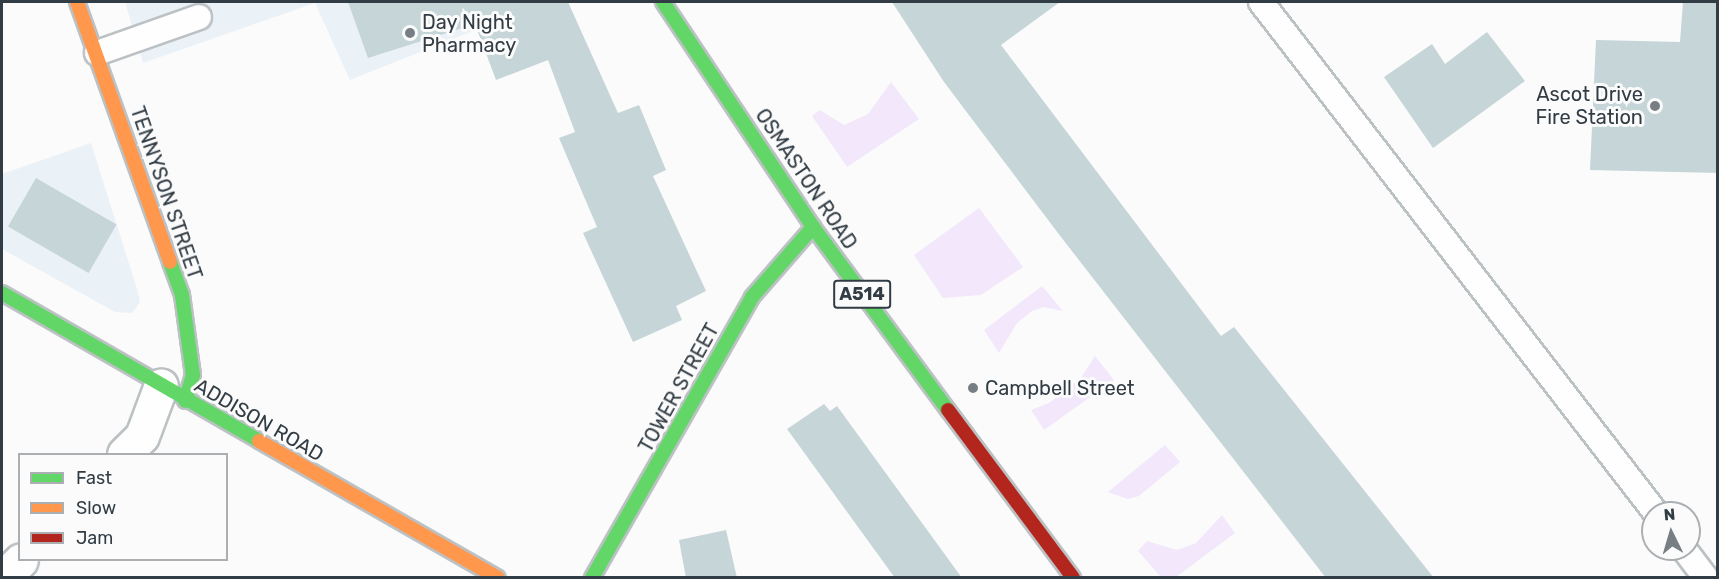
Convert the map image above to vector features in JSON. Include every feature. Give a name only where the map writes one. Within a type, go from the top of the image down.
[{"type":"street","name":"TENNYSON STREET","points":[[77,2],[182,295],[193,375],[173,393]]},
{"type":"street","name":"OSMASTON ROAD","points":[[663,2],[813,227],[1072,578]]},
{"type":"street","name":"TOWER STREET","points":[[592,578],[752,297],[813,227]]},
{"type":"street","name":"ADDISON ROAD","points":[[2,293],[498,578]]},
{"type":"street","points":[[125,453],[142,436],[173,393]]},
{"type":"street","points":[[3,578],[20,561]]},
{"type":"lane","points":[[1261,2],[1647,501]]},
{"type":"lane","points":[[97,53],[199,16]]},
{"type":"lane","points":[[1693,561],[1706,578]]},
{"type":"shaded area","points":[[125,2],[546,2],[350,80],[315,3],[143,63]]},
{"type":"shaded area","points":[[891,82],[919,119],[847,167],[812,116],[820,110],[844,125],[868,114]]},
{"type":"shaded area","points":[[91,143],[137,289],[140,302],[132,313],[115,312],[2,249],[2,174]]},
{"type":"shaded area","points":[[979,208],[1023,267],[981,295],[943,298],[914,255]]},
{"type":"shaded area","points":[[1042,286],[1063,311],[1044,307],[1032,311],[1017,323],[999,353],[984,330]]},
{"type":"shaded area","points":[[1095,356],[1114,380],[1044,430],[1031,410],[1049,403],[1080,379]]},
{"type":"shaded area","points":[[1165,445],[1180,462],[1139,496],[1128,499],[1108,492]]},
{"type":"shaded area","points":[[1222,515],[1235,533],[1176,577],[1161,577],[1138,551],[1147,541],[1177,550],[1196,543]]},
{"type":"building","points":[[348,2],[568,2],[618,113],[639,105],[666,170],[653,176],[706,291],[676,306],[682,320],[633,342],[583,233],[597,227],[559,138],[575,132],[548,60],[496,80],[475,24],[368,58]]},
{"type":"building","points":[[892,2],[1060,2],[1001,45],[1221,336],[1234,327],[1434,578],[1326,578],[1061,237],[944,82]]},
{"type":"building","name":"Ascot Drive Fire Station","points":[[1683,2],[1718,2],[1718,173],[1590,170],[1596,40],[1680,42]]},
{"type":"building","points":[[1487,32],[1525,81],[1433,148],[1384,77],[1432,44],[1445,64]]},
{"type":"building","points":[[36,178],[117,224],[89,273],[8,226]]},
{"type":"building","points":[[824,404],[830,411],[837,406],[962,578],[895,578],[787,429]]},
{"type":"building","points":[[726,530],[737,578],[686,578],[679,540]]},
{"type":"traffic: fast","points":[[663,2],[813,227],[948,410]]},
{"type":"traffic: fast","points":[[592,578],[752,297],[813,227]]},
{"type":"traffic: fast","points":[[170,262],[182,295],[193,375],[185,401]]},
{"type":"traffic: fast","points":[[2,293],[259,441]]},
{"type":"traffic: slow","points":[[77,2],[170,262]]},
{"type":"traffic: slow","points":[[259,441],[498,578]]},
{"type":"traffic: jam","points":[[948,410],[1073,578]]},
{"type":"place","name":"Day Night Pharmacy","points":[[410,33]]},
{"type":"place","name":"Ascot Drive Fire Station","points":[[1655,106]]},
{"type":"place","name":"Campbell Street","points":[[973,388]]}]
